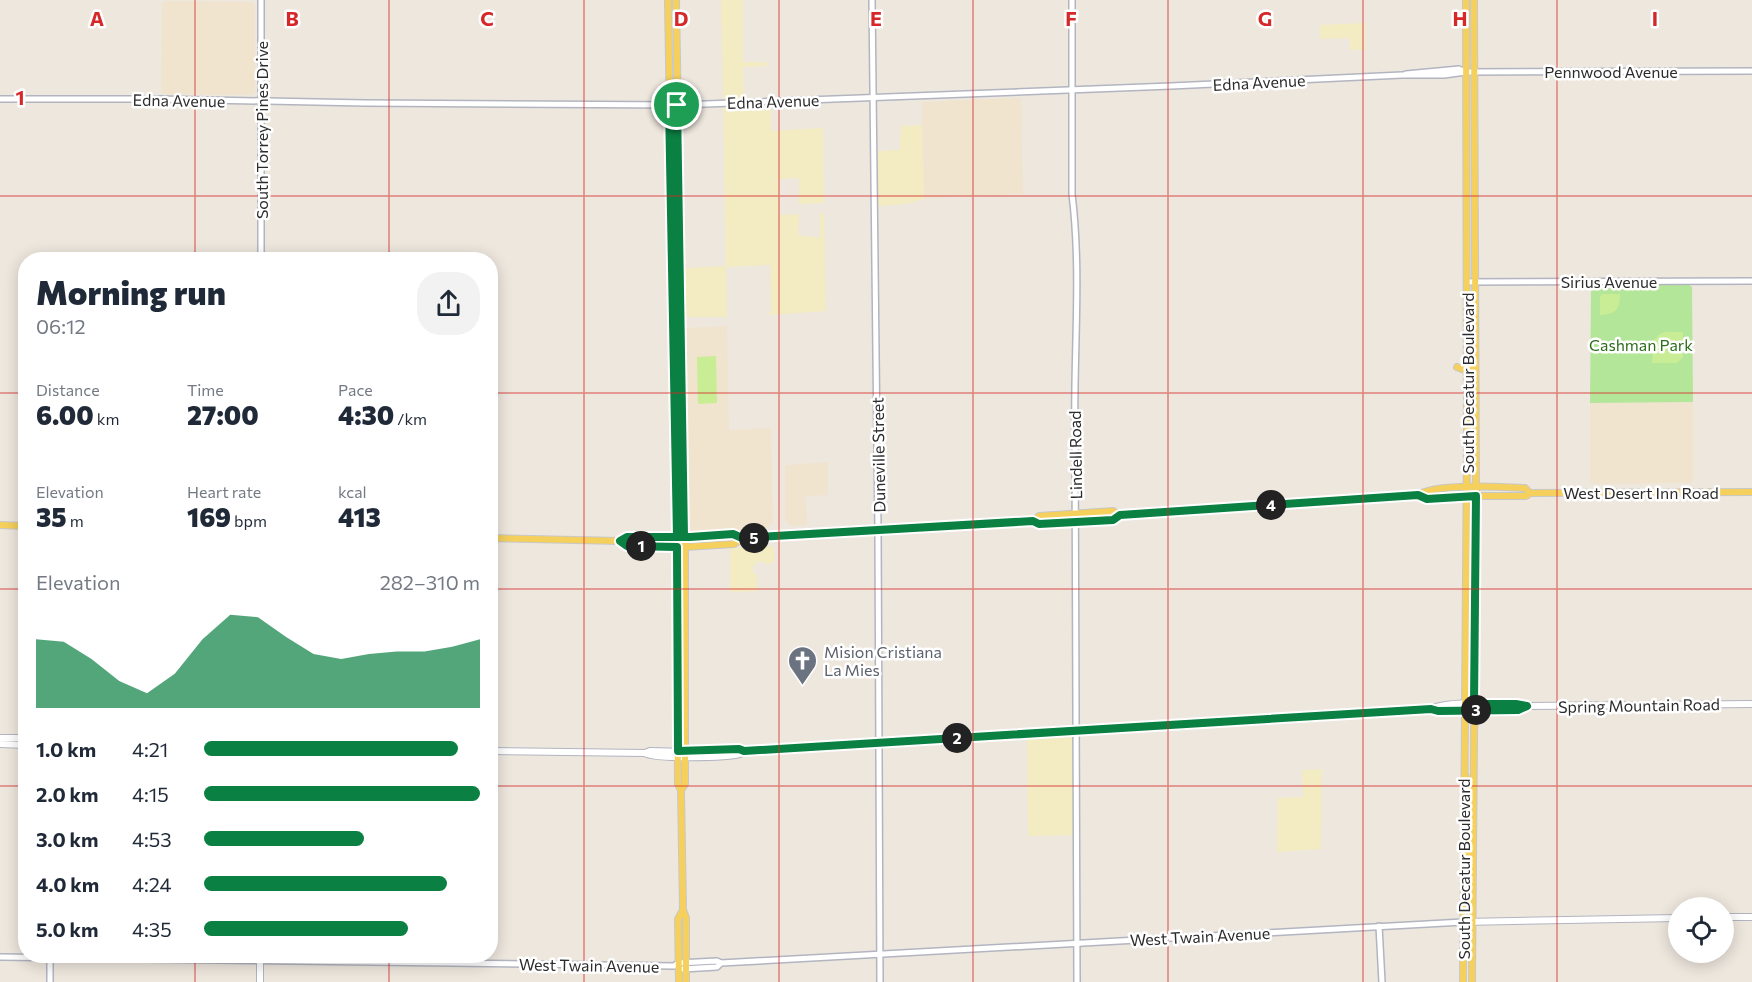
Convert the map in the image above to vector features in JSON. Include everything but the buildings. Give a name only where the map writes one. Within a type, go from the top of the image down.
[{"type":"main road","points":[[668,0],[673,105],[681,537],[685,547],[686,754],[685,784],[681,790]]},
{"type":"main road","points":[[673,105],[676,0]]},
{"type":"main road","name":"South Decatur Boulevard","points":[[1466,0],[1474,183],[1476,385],[1472,982]]},
{"type":"main road","name":"South Decatur Boulevard","points":[[1463,982],[1467,496],[1466,158],[1473,2]]},
{"type":"main road","points":[[1466,158],[1471,162],[1471,182],[1474,183]]},
{"type":"main road","points":[[1467,362],[1471,364],[1471,378],[1476,385]]},
{"type":"main road","points":[[1457,367],[1467,371]]},
{"type":"main road","points":[[1467,396],[1472,427],[1476,428]]},
{"type":"main road","name":"West Desert Inn Road","points":[[498,538],[620,541],[627,537],[733,534],[742,538],[1033,521],[1039,524],[1113,520],[1120,515],[1418,495],[1425,491],[1476,487],[1525,488],[1530,493]]},
{"type":"main road","name":"West Desert Inn Road","points":[[1418,495],[1427,499],[1526,496],[1530,493],[1752,492]]},
{"type":"main road","name":"West Desert Inn Road","points":[[1033,521],[1039,516],[1076,513],[1113,511],[1120,515]]},
{"type":"main road","points":[[0,525],[18,526]]},
{"type":"main road","points":[[679,982],[678,919],[682,910],[681,790],[678,784],[677,547],[681,537]]},
{"type":"main road","name":"West Desert Inn Road","points":[[620,541],[627,546],[685,547],[734,544],[742,538]]},
{"type":"main road","points":[[678,647],[685,644]]},
{"type":"main road","name":"Spring Mountain Road","points":[[498,751],[645,753],[649,757],[739,749],[744,751],[1431,709],[1438,711],[1464,707],[1518,710],[1527,706],[1752,704]]},
{"type":"main road","points":[[0,738],[18,738]]},
{"type":"main road","points":[[0,744],[18,745]]},
{"type":"main road","points":[[1464,772],[1468,782],[1468,804],[1473,805]]},
{"type":"main road","points":[[1463,814],[1468,820],[1468,829],[1473,831]]},
{"type":"main road","points":[[1463,842],[1468,846],[1467,861],[1472,875]]},
{"type":"main road","points":[[682,910],[686,918],[686,982]]},
{"type":"main road","points":[[1734,917],[1752,917]]},
{"type":"main road","name":"West Twain Avenue","points":[[1463,922],[1668,918]]},
{"type":"main road","points":[[260,963],[260,982]]},
{"type":"street","name":"South Torrey Pines Drive","points":[[261,0],[261,252]]},
{"type":"street","name":"Duneville Street","points":[[872,0],[880,982]]},
{"type":"street","name":"Lindell Road","points":[[1072,0],[1072,194],[1075,216],[1076,304],[1074,381],[1077,982]]},
{"type":"street","name":"Edna Avenue","points":[[0,99],[673,105],[1171,86],[1402,75],[1460,69],[1470,72]]},
{"type":"street","name":"Pennwood Avenue","points":[[1470,72],[1752,70]]},
{"type":"street","name":"Sirius Avenue","points":[[1467,282],[1752,281]]},
{"type":"street","name":"West Twain Avenue","points":[[498,963],[717,967],[722,963],[1463,922]]},
{"type":"street","points":[[1379,926],[1382,982]]},
{"type":"street","name":"West Twain Avenue","points":[[0,957],[18,957]]},
{"type":"street","points":[[50,963],[50,982]]},
{"type":"shaded area","points":[[165,1],[251,2],[255,5],[255,92],[251,95],[164,94],[161,91],[162,4]]},
{"type":"shaded area","points":[[1021,98],[1023,194],[924,198],[922,102]]},
{"type":"shaded area","points":[[727,326],[729,430],[771,428],[773,522],[766,529],[688,534],[685,328]]},
{"type":"shaded area","points":[[1693,402],[1693,481],[1691,483],[1592,484],[1590,480],[1590,403]]},
{"type":"shaded area","points":[[828,462],[828,495],[806,496],[804,502],[807,525],[791,526],[785,520],[785,465]]},
{"type":"green space","name":"Cashman Park","points":[[1594,285],[1689,285],[1692,287],[1693,402],[1590,403],[1591,289]]},
{"type":"green space","points":[[1602,294],[1620,294],[1616,310],[1600,315]]},
{"type":"green space","points":[[1683,332],[1683,357],[1677,363],[1652,363],[1653,341],[1661,333]]},
{"type":"green space","points":[[716,356],[717,403],[698,404],[697,357]]},
{"type":"sand","points":[[721,0],[743,0],[743,62],[767,62],[767,66],[743,67],[744,106],[771,106],[771,131],[823,128],[824,203],[799,204],[799,178],[779,179],[779,215],[799,214],[798,234],[820,237],[820,213],[824,213],[826,311],[768,315],[771,311],[770,265],[726,267],[727,317],[685,317],[685,268],[726,266]]},
{"type":"sand","points":[[1365,23],[1365,50],[1350,50],[1350,38],[1320,39],[1320,25]]},
{"type":"sand","points":[[922,125],[924,199],[906,204],[878,206],[877,151],[900,150],[901,126]]},
{"type":"sand","points":[[771,546],[774,549],[774,563],[766,564],[760,561],[753,566],[753,572],[757,574],[757,591],[730,592],[730,548]]},
{"type":"sand","points":[[1072,737],[1074,835],[1028,836],[1027,739]]},
{"type":"sand","points":[[1322,769],[1321,849],[1277,852],[1278,798],[1303,797],[1302,770]]},
{"type":"place","name":"Mision Cristiana La Mies","points":[[803,686]]},
{"type":"route","points":[[677,105],[669,105],[677,537],[684,537],[690,537],[733,534],[742,538],[1033,521],[1039,524],[1113,520],[1120,515],[1418,495],[1427,499],[1476,496],[1474,704],[1527,706],[1518,710],[1438,711],[1431,709],[744,751],[739,749],[678,751],[677,547],[627,546],[620,541],[627,537],[677,537],[684,537],[677,105]]}]
